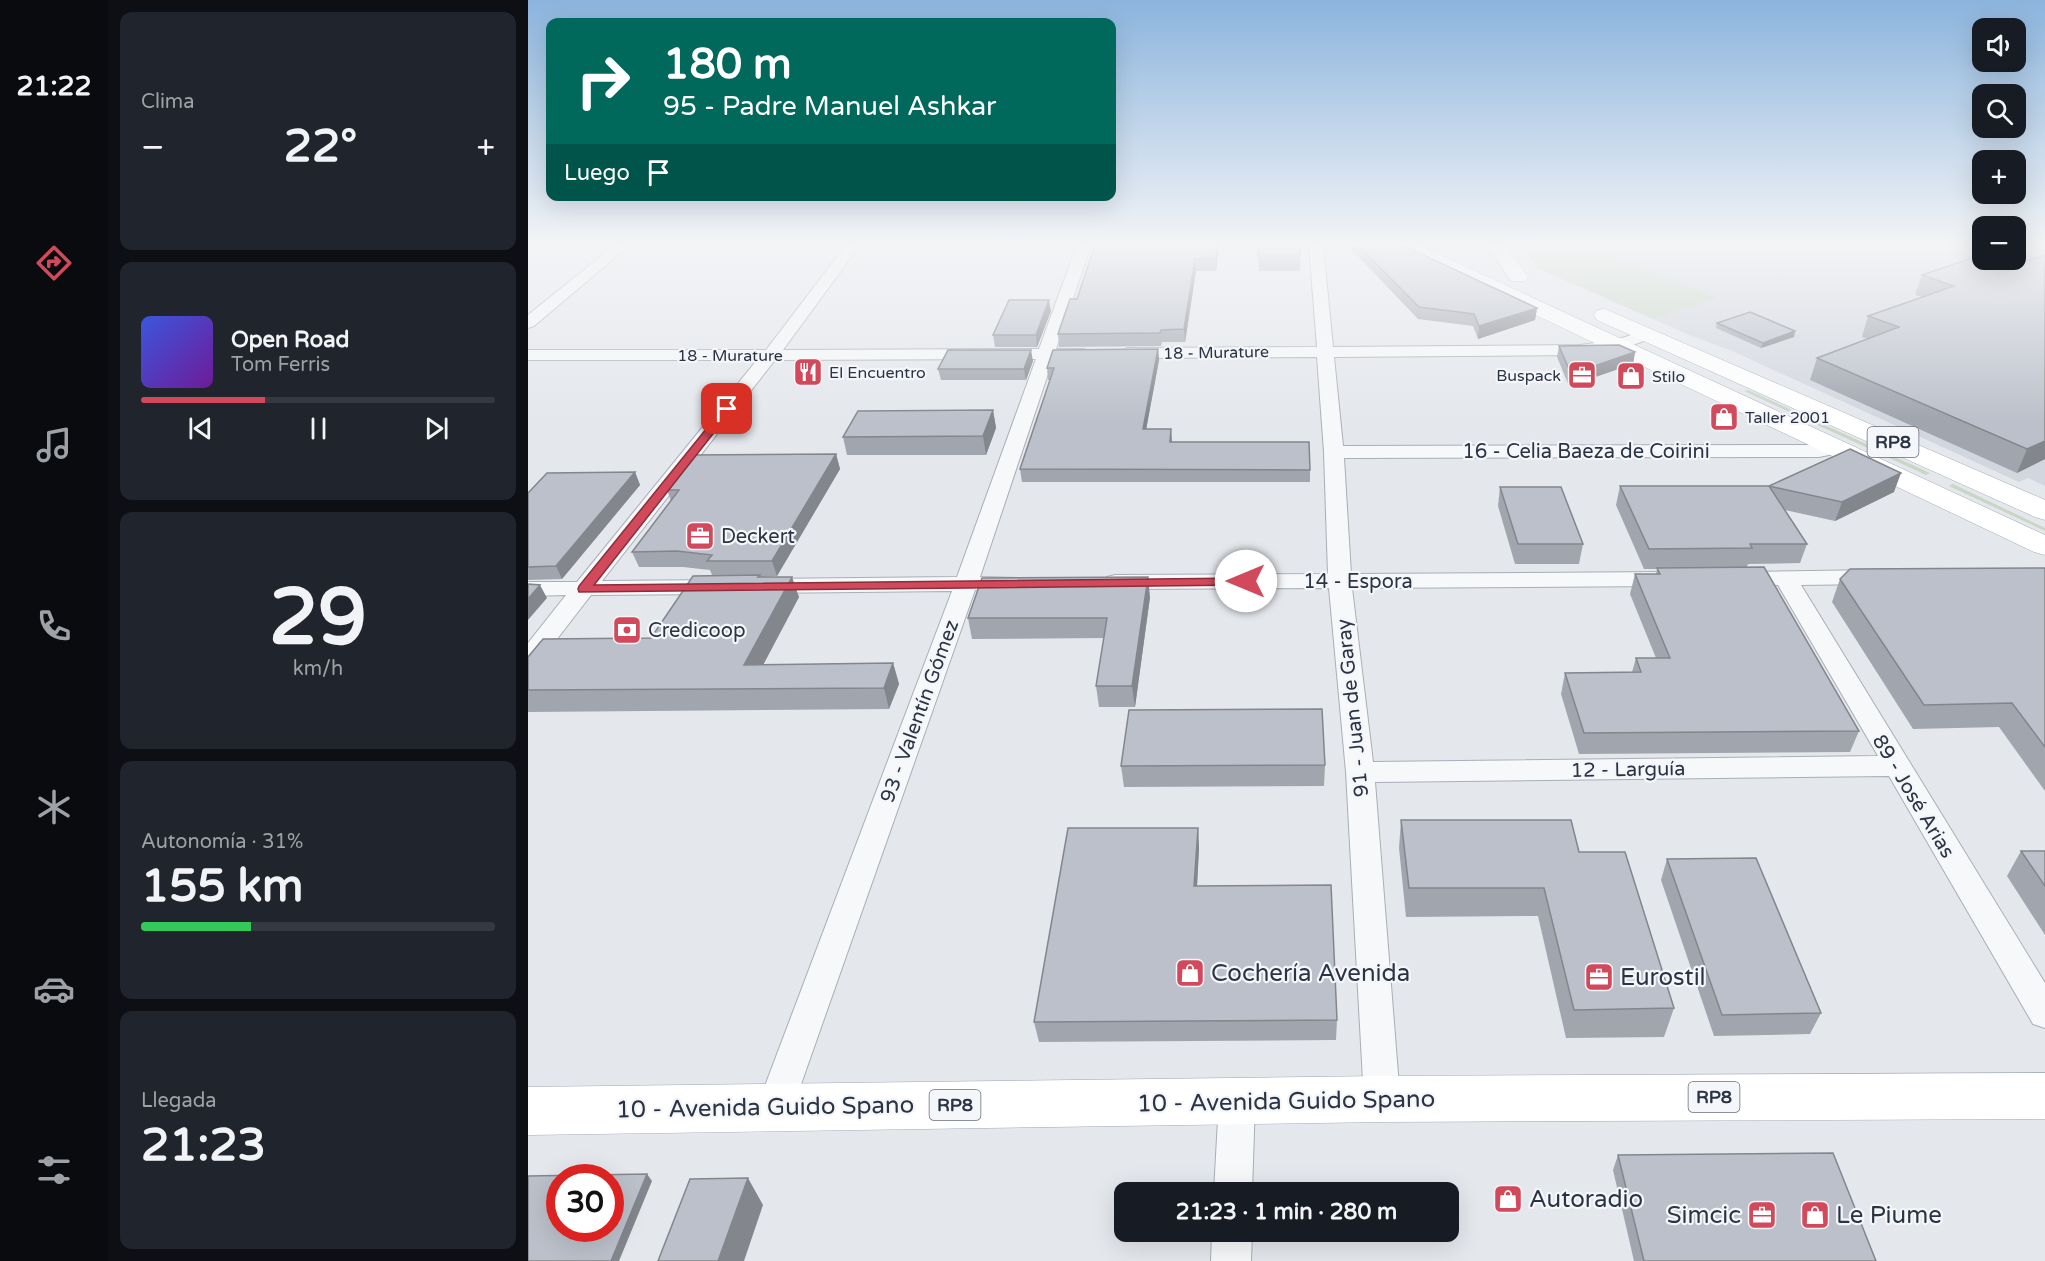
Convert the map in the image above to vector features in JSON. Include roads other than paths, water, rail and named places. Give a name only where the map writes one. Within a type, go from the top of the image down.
[{"type":"main road","name":"RP8","points":[[1531,304],[2045,546]]},
{"type":"main road","name":"RP8","points":[[1588,308],[2045,511]]},
{"type":"main road","name":"10 - Avenida Guido Spano","points":[[528,1111],[1382,1099],[2045,1096]]},
{"type":"street","points":[[528,323],[551,304]]},
{"type":"street","points":[[528,659],[809,304]]},
{"type":"street","name":"93 - Valentín Gómez","points":[[775,1107],[966,583],[1063,304]]},
{"type":"street","name":"91 - Juan de Garay","points":[[1320,304],[1334,452],[1340,581],[1360,772],[1382,1099]]},
{"type":"street","name":"18 - Murature","points":[[528,355],[1580,350],[1619,345],[1649,334]]},
{"type":"street","name":"16 - Celia Baeza de Coirini","points":[[1334,452],[1819,451],[1837,448]]},
{"type":"street","points":[[1715,579],[1891,576]]},
{"type":"street","name":"89 - José Arias","points":[[1785,578],[2045,1013]]},
{"type":"street","name":"14 - Espora","points":[[1094,582],[1691,579]]},
{"type":"street","points":[[528,589],[1036,582]]},
{"type":"street","name":"12 - Larguía","points":[[1360,772],[1896,766]]},
{"type":"street","points":[[1233,1182],[1237,1101]]},
{"type":"street","points":[[1231,1261],[1232,1242]]},
{"type":"place","name":"El Encuentro","points":[[808,372]]},
{"type":"place","name":"Buspack","points":[[1582,375]]},
{"type":"place","name":"Stilo","points":[[1631,376]]},
{"type":"place","name":"Taller 2001","points":[[1724,417]]},
{"type":"place","name":"Deckert","points":[[700,536]]},
{"type":"place","name":"Credicoop","points":[[627,630]]},
{"type":"place","name":"Cochería Avenida","points":[[1190,973]]},
{"type":"place","name":"Eurostil","points":[[1599,977]]},
{"type":"place","name":"Autoradio","points":[[1508,1199]]},
{"type":"place","name":"Simcic","points":[[1762,1215]]},
{"type":"place","name":"Le Piume","points":[[1815,1215]]}]
